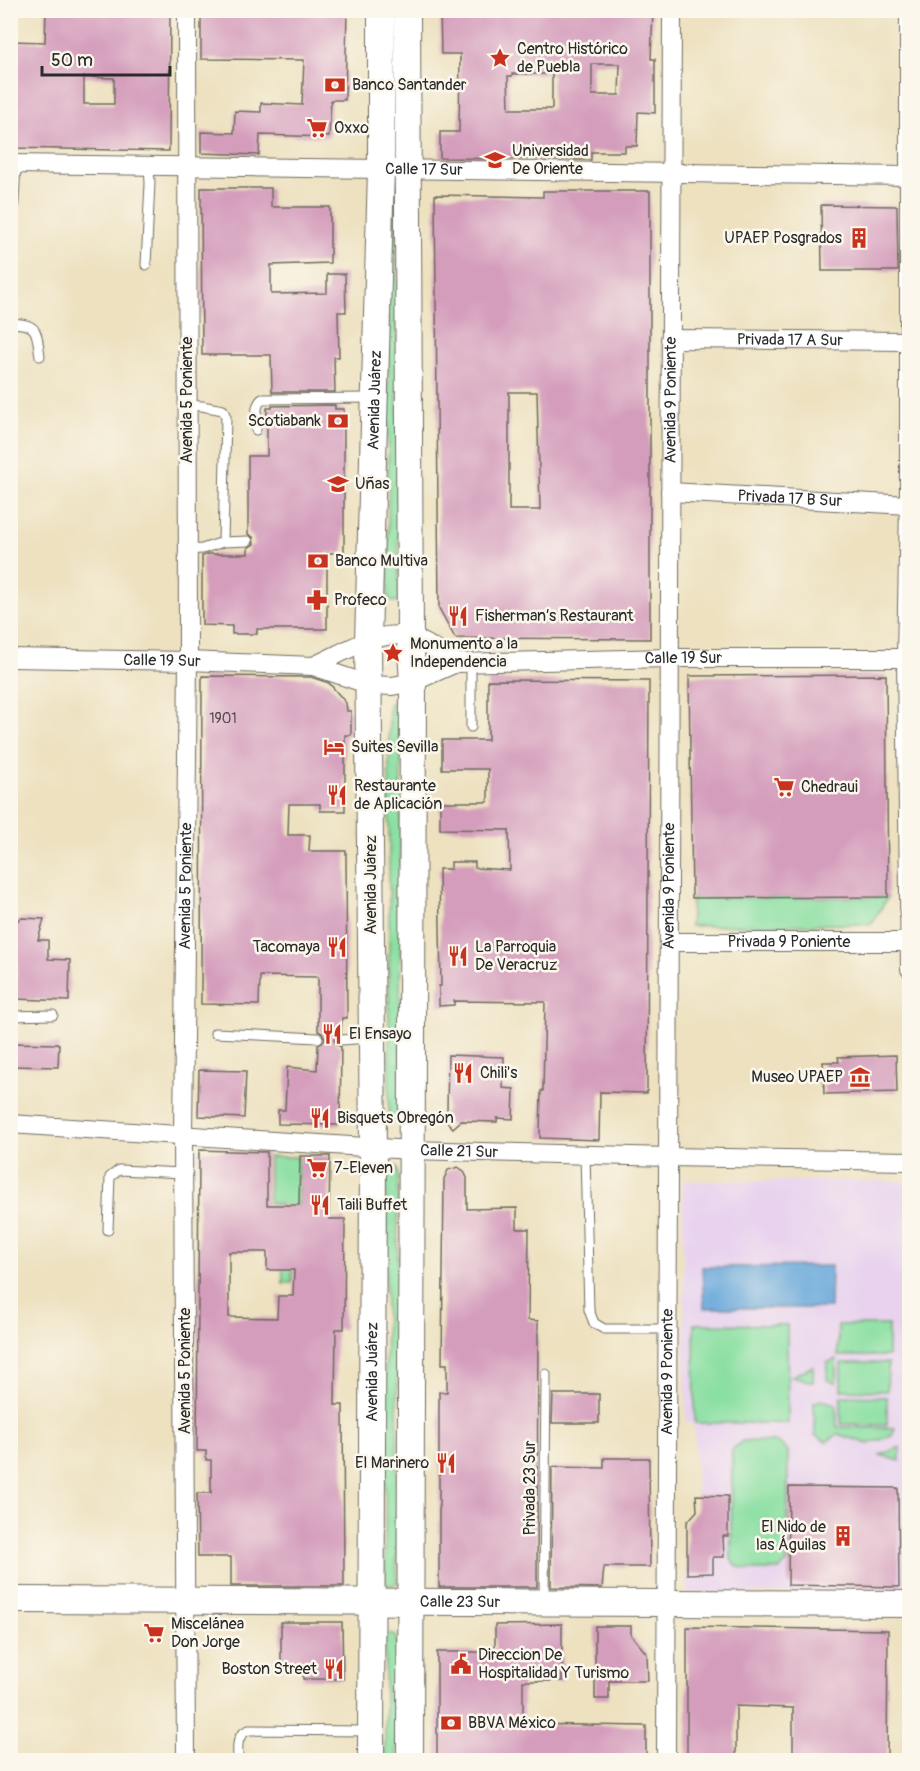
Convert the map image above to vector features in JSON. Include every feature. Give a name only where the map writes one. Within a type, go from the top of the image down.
[{"type":"main road","name":"Avenida Juárez","points":[[371,1761],[373,1147],[368,641],[381,169],[381,10]]},
{"type":"main road","name":"Avenida Juárez","points":[[407,10],[410,637],[413,682],[410,1761]]},
{"type":"main road","name":"Calle 23 Sur","points":[[10,1600],[666,1601],[909,1604]]},
{"type":"street","name":"Avenida 5 Poniente","points":[[186,1761],[183,1134],[188,661],[186,550],[187,10]]},
{"type":"street","name":"Avenida 9 Poniente","points":[[666,1761],[672,10]]},
{"type":"street","points":[[909,10],[909,969]]},
{"type":"street","name":"Calle 17 Sur","points":[[13,164],[909,176]]},
{"type":"street","name":"Privada 17 A Sur","points":[[670,339],[909,341]]},
{"type":"street","name":"Privada 17 B Sur","points":[[670,492],[909,505]]},
{"type":"street","name":"Calle 19 Sur","points":[[313,666],[368,641],[392,635],[410,637],[464,662]]},
{"type":"street","name":"Calle 19 Sur","points":[[10,658],[313,666],[370,685],[392,686],[413,682],[464,662],[669,658],[908,658]]},
{"type":"street","name":"Privada 9 Poniente","points":[[669,942],[909,942]]},
{"type":"street","name":"Calle 21 Sur","points":[[10,1124],[411,1150],[909,1161]]},
{"type":"lane","points":[[10,276],[13,164]]},
{"type":"lane","points":[[147,266],[150,183],[148,166]]},
{"type":"lane","points":[[10,323],[33,326],[40,356]]},
{"type":"lane","points":[[256,430],[257,407],[258,402],[262,399],[375,398]]},
{"type":"lane","points":[[187,405],[223,410],[226,417],[223,542]]},
{"type":"lane","points":[[186,550],[202,549],[223,542],[248,541]]},
{"type":"lane","points":[[464,662],[471,727]]},
{"type":"lane","points":[[10,1016],[53,1015]]},
{"type":"lane","points":[[215,1033],[318,1038]]},
{"type":"lane","points":[[341,1040],[372,1038]]},
{"type":"lane","points":[[585,1155],[589,1310],[594,1323],[604,1329],[667,1329]]},
{"type":"lane","points":[[108,1230],[110,1178],[114,1173],[119,1170],[183,1173]]},
{"type":"lane","name":"Privada 23 Sur","points":[[544,1602],[546,1374]]},
{"type":"lane","points":[[238,1761],[239,1737],[243,1732],[249,1730],[371,1731]]},
{"type":"shaded area","points":[[682,1181],[909,1181],[909,1594],[687,1593],[687,1522],[697,1511],[694,1427],[686,1420]]},
{"type":"green space","points":[[394,180],[396,181],[399,600],[395,602],[389,600],[388,597],[389,185]]},
{"type":"green space","points":[[395,700],[401,704],[400,1119],[394,1122],[389,1116],[389,705]]},
{"type":"green space","points":[[888,897],[871,924],[690,926],[692,898]]},
{"type":"green space","points":[[269,1157],[298,1157],[298,1260],[292,1261],[292,1283],[283,1283],[280,1204],[269,1203]]},
{"type":"green space","points":[[392,1165],[397,1167],[398,1171],[397,1582],[391,1586],[385,1581],[386,1169]]},
{"type":"green space","points":[[694,1324],[787,1325],[788,1423],[695,1423]]},
{"type":"green space","points":[[838,1325],[888,1325],[888,1356],[838,1356]]},
{"type":"green space","points":[[836,1359],[836,1383],[827,1380],[827,1363]]},
{"type":"green space","points":[[841,1363],[888,1363],[887,1391],[841,1390]]},
{"type":"green space","points":[[813,1366],[813,1382],[792,1376]]},
{"type":"green space","points":[[841,1396],[887,1397],[887,1425],[841,1424]]},
{"type":"green space","points":[[821,1400],[836,1404],[837,1427],[895,1428],[892,1436],[868,1444],[838,1434],[826,1442],[815,1435],[814,1403]]},
{"type":"green space","points":[[742,1441],[778,1442],[788,1451],[787,1563],[779,1570],[745,1569],[734,1564],[731,1559],[732,1450]]},
{"type":"green space","points":[[900,1447],[900,1461],[880,1455]]},
{"type":"green space","points":[[390,1634],[397,1640],[397,1760],[385,1760],[385,1639]]},
{"type":"water","points":[[831,1266],[830,1308],[704,1308],[702,1267]]},
{"type":"building","points":[[46,10],[170,10],[169,151],[10,148],[10,41],[45,42]],"holes":[[[84,77],[114,78],[114,104],[84,104]]]},
{"type":"building","points":[[201,10],[347,10],[345,100],[331,100],[329,137],[260,135],[259,155],[201,153],[201,132],[234,133],[235,111],[261,112],[261,103],[302,105],[304,60],[201,59]]},
{"type":"building","points":[[440,10],[653,10],[651,59],[655,59],[655,113],[638,112],[637,146],[625,146],[625,152],[591,152],[591,160],[440,158],[440,132],[459,132],[460,54],[441,54]],"holes":[[[592,64],[620,64],[619,95],[592,95]],[[512,74],[552,74],[552,109],[509,109],[508,76]]]},
{"type":"building","points":[[201,188],[271,188],[271,207],[330,207],[330,263],[271,265],[271,294],[327,293],[327,274],[345,274],[346,312],[338,312],[339,357],[334,357],[335,392],[272,392],[271,355],[202,355]]},
{"type":"building","points":[[543,191],[650,191],[650,639],[455,638],[439,608],[435,195],[543,197]],"holes":[[[509,392],[537,392],[540,510],[509,510]]]},
{"type":"building","name":"UPAEP Posgrados","points":[[821,205],[897,206],[898,271],[822,271]]},
{"type":"building","points":[[335,405],[335,409],[344,409],[344,553],[327,553],[327,629],[257,629],[257,634],[232,634],[232,626],[202,625],[202,556],[248,554],[248,548],[254,544],[253,537],[248,534],[248,456],[267,456],[267,408]]},
{"type":"building","points":[[886,675],[888,897],[692,898],[689,676]]},
{"type":"building","points":[[202,676],[311,677],[329,683],[346,703],[347,711],[351,711],[351,735],[345,735],[345,811],[320,811],[320,804],[289,804],[288,835],[310,835],[309,851],[346,851],[347,1018],[342,1018],[341,1033],[334,1040],[341,1047],[340,1125],[278,1124],[278,1110],[285,1110],[287,1067],[317,1070],[318,1045],[325,1038],[318,1031],[318,977],[260,976],[259,1005],[201,1004]]},
{"type":"building","points":[[488,680],[649,681],[647,1093],[600,1092],[599,1140],[540,1138],[545,1002],[454,1001],[454,1005],[439,1006],[439,986],[441,986],[439,869],[451,869],[451,862],[475,862],[475,868],[510,870],[509,830],[440,829],[440,802],[488,802],[488,769],[442,769],[442,740],[488,740]]},
{"type":"building","points":[[21,918],[44,919],[38,940],[48,940],[48,959],[70,960],[69,1001],[16,999],[17,952],[10,958],[10,927]]},
{"type":"building","points":[[10,1043],[59,1044],[58,1067],[10,1066]]},
{"type":"building","points":[[448,1055],[504,1057],[503,1088],[514,1089],[513,1119],[497,1118],[497,1122],[461,1121],[453,1128],[441,1116],[447,1110]]},
{"type":"building","name":"Museo UPAEP","points":[[896,1055],[897,1092],[824,1094],[823,1062],[839,1062],[838,1057]]},
{"type":"building","points":[[199,1070],[246,1071],[244,1118],[198,1116]]},
{"type":"building","points":[[199,1150],[267,1152],[267,1205],[299,1205],[300,1156],[330,1156],[329,1219],[345,1219],[344,1329],[336,1329],[335,1405],[343,1405],[344,1586],[231,1586],[231,1557],[198,1557],[197,1493],[211,1493],[211,1460],[206,1460],[206,1451],[197,1451]],"holes":[[[229,1252],[267,1252],[267,1270],[294,1270],[293,1296],[278,1296],[277,1318],[229,1317]]]},
{"type":"building","points":[[458,1167],[464,1171],[467,1178],[467,1209],[517,1208],[517,1229],[529,1229],[528,1320],[538,1321],[537,1587],[439,1587],[439,1392],[447,1392],[447,1364],[442,1364],[444,1179],[448,1170]]},
{"type":"building","points":[[553,1394],[599,1394],[599,1423],[552,1423]]},
{"type":"building","points":[[604,1458],[649,1458],[650,1567],[604,1567],[602,1588],[551,1587],[552,1467],[604,1468]]},
{"type":"building","name":"El Nido de las Águilas","points":[[789,1487],[898,1488],[899,1587],[788,1585]]},
{"type":"building","points":[[696,1495],[728,1496],[728,1536],[723,1536],[724,1557],[713,1557],[713,1573],[687,1574],[687,1522],[697,1511]]},
{"type":"building","points":[[281,1622],[342,1622],[343,1679],[303,1679],[303,1668],[281,1668]]},
{"type":"building","points":[[562,1624],[562,1681],[523,1681],[523,1724],[646,1726],[646,1761],[437,1761],[437,1652],[495,1652],[495,1625]]},
{"type":"building","points":[[595,1626],[631,1626],[631,1635],[647,1654],[648,1681],[609,1681],[609,1699],[595,1699]]},
{"type":"building","points":[[687,1627],[888,1630],[887,1761],[793,1761],[793,1708],[736,1706],[736,1761],[687,1761]]},
{"type":"place","name":"Centro Histórico de Puebla","points":[[500,58]]},
{"type":"place","name":"Banco Santander","points":[[335,85]]},
{"type":"place","name":"Oxxo","points":[[317,128]]},
{"type":"place","name":"Universidad De Oriente","points":[[495,160]]},
{"type":"place","name":"UPAEP Posgrados","points":[[859,238]]},
{"type":"place","name":"Scotiabank","points":[[338,421]]},
{"type":"place","name":"Uñas","points":[[338,484]]},
{"type":"place","name":"Banco Multiva","points":[[318,561]]},
{"type":"place","name":"Profeco","points":[[317,600]]},
{"type":"place","name":"Fisherman’s Restaurant","points":[[458,616]]},
{"type":"place","name":"Monumento a la Independencia","points":[[393,653]]},
{"type":"place","name":"Suites Sevilla","points":[[334,747]]},
{"type":"place","name":"Chedraui","points":[[784,787]]},
{"type":"place","name":"Restaurante de Aplicación","points":[[337,795]]},
{"type":"place","name":"Tacomaya","points":[[337,947]]},
{"type":"place","name":"La Parroquia De Veracruz","points":[[458,956]]},
{"type":"place","name":"El Ensayo","points":[[332,1034]]},
{"type":"place","name":"Chili's","points":[[463,1073]]},
{"type":"place","name":"Museo UPAEP","points":[[860,1077]]},
{"type":"place","name":"Bisquets Obregón","points":[[320,1118]]},
{"type":"place","name":"7-Eleven","points":[[317,1168]]},
{"type":"place","name":"Taili Buffet","points":[[320,1205]]},
{"type":"place","name":"El Marinero","points":[[446,1463]]},
{"type":"place","name":"El Nido de las Águilas","points":[[843,1536]]},
{"type":"place","name":"Miscelánea Don Jorge","points":[[154,1633]]},
{"type":"place","name":"Direccion De Hospitalidad Y Turismo","points":[[461,1664]]},
{"type":"place","name":"Boston Street","points":[[334,1669]]},
{"type":"place","name":"BBVA México","points":[[451,1723]]}]
